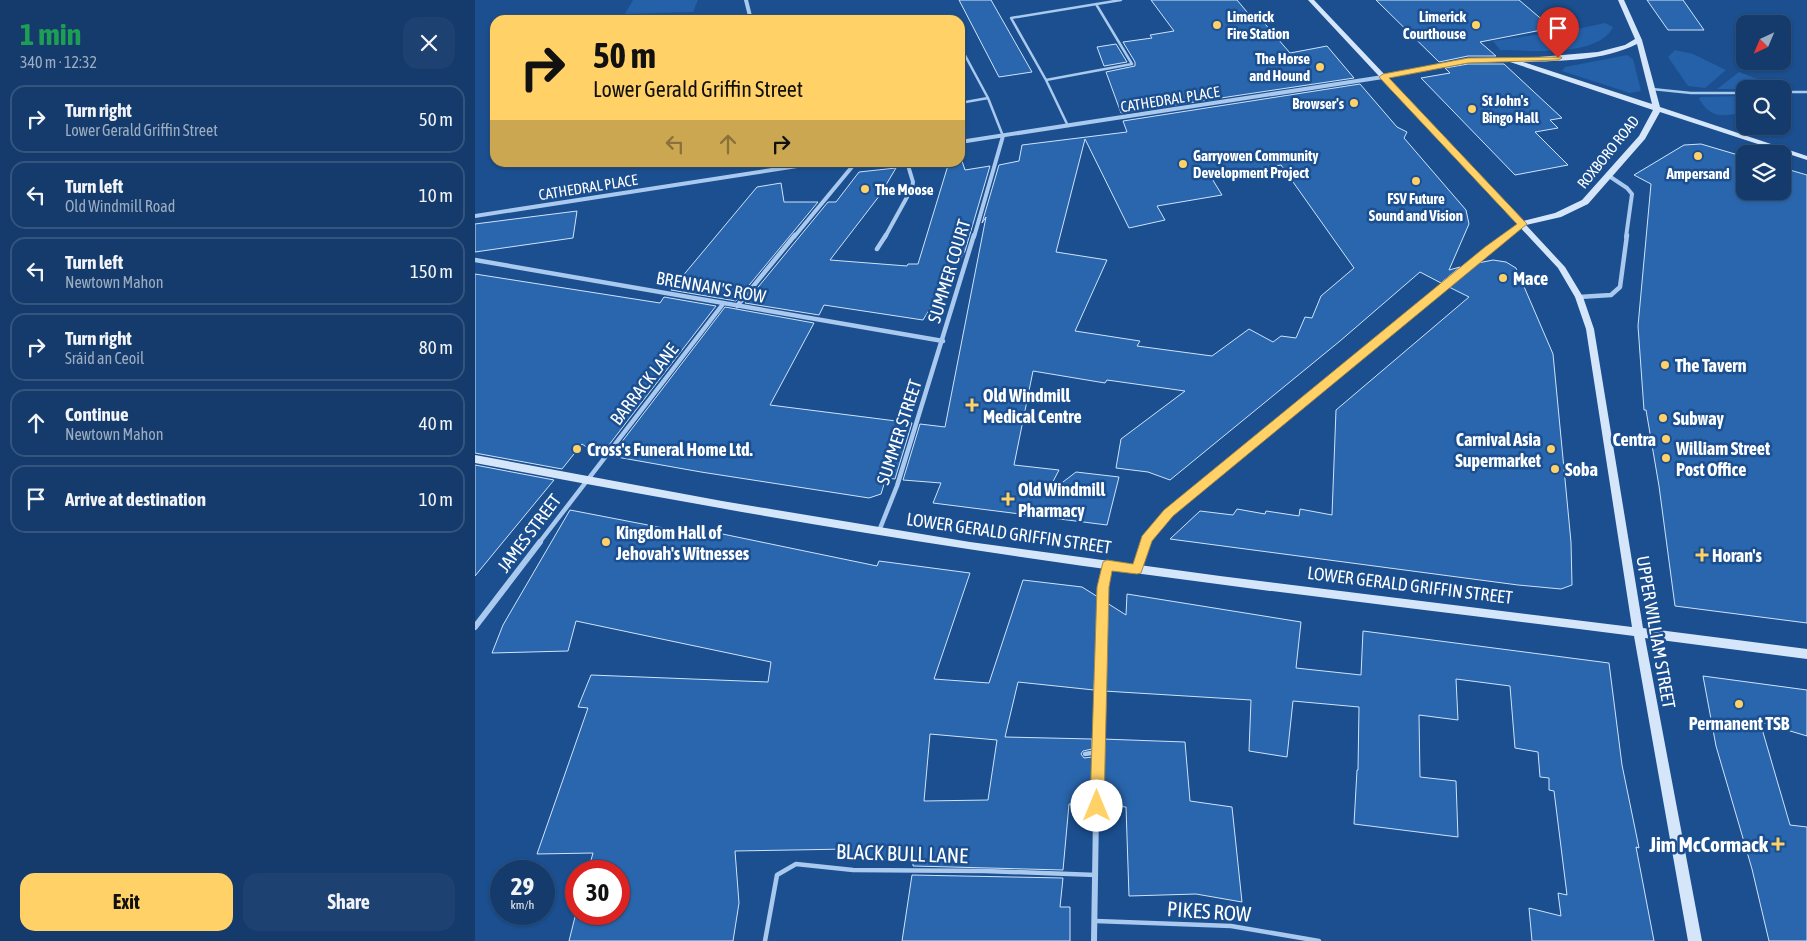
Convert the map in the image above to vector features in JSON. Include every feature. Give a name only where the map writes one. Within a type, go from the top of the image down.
[{"type":"main road","name":"UPPER WILLIAM STREET","points":[[1311,0],[1561,267],[1579,296],[1590,329],[1638,631],[1695,941]]},
{"type":"main road","name":"ROXBORO ROAD","points":[[1522,224],[1558,215],[1585,202],[1642,138],[1657,110],[1639,40],[1621,0]]},
{"type":"main road","points":[[1383,77],[1468,60],[1573,57],[1630,46],[1639,40]]},
{"type":"main road","points":[[1511,60],[1657,110],[1807,158]]},
{"type":"main road","name":"LOWER GERALD GRIFFIN STREET","points":[[475,459],[879,531],[1107,565],[1638,631],[1807,654]]},
{"type":"street","points":[[746,0],[750,15]]},
{"type":"street","name":"CATHEDRAL PLACE","points":[[965,141],[1383,77]]},
{"type":"street","name":"SUMMER COURT","points":[[943,341],[1003,136]]},
{"type":"street","name":"CATHEDRAL PLACE","points":[[475,216],[792,167]]},
{"type":"street","points":[[737,306],[851,167]]},
{"type":"street","points":[[877,250],[896,216],[906,203],[913,184],[908,167]]},
{"type":"street","points":[[1579,296],[1615,294],[1620,288],[1632,194],[1627,188],[1609,176]]},
{"type":"street","points":[[1137,569],[1147,540],[1169,513],[1488,249],[1522,224]]},
{"type":"street","name":"BRENNAN'S ROW","points":[[475,260],[943,341]]},
{"type":"street","name":"BARRACK LANE","points":[[586,480],[723,304]]},
{"type":"street","name":"SUMMER STREET","points":[[879,531],[897,486],[943,341]]},
{"type":"street","name":"JAMES STREET","points":[[475,627],[586,480]]},
{"type":"street","points":[[1095,941],[1097,752],[1103,587],[1107,565]]},
{"type":"lane","points":[[1068,126],[1046,80],[1011,18],[1121,0]]},
{"type":"lane","points":[[1046,80],[1132,64],[1096,4]]},
{"type":"lane","points":[[965,55],[988,98],[1003,136]]},
{"type":"lane","points":[[1651,89],[1691,93],[1736,92]]},
{"type":"lane","points":[[1791,92],[1807,92]]},
{"type":"lane","points":[[965,102],[988,98]]},
{"type":"lane","points":[[1085,754],[1097,752]]},
{"type":"lane","name":"BLACK BULL LANE","points":[[765,941],[777,875],[796,864],[853,870],[985,871],[1096,875]]},
{"type":"lane","name":"PIKES ROW","points":[[1096,921],[1231,926],[1319,941]]},
{"type":"shaded area","points":[[633,0],[698,0],[693,12],[625,14]]},
{"type":"shaded area","points":[[1605,23],[1613,27],[1605,37],[1593,44],[1578,48],[1544,51],[1500,50],[1493,41],[1577,29]]},
{"type":"shaded area","points":[[1675,50],[1693,54],[1726,70],[1705,88],[1688,86],[1668,57]]},
{"type":"shaded area","points":[[1627,55],[1633,59],[1641,91],[1630,93],[1562,71],[1565,67]]},
{"type":"shaded area","points":[[1739,72],[1760,80],[1736,80],[1736,89],[1717,89]]},
{"type":"shaded area","points":[[1736,96],[1736,113],[1719,115],[1713,113],[1704,106],[1699,99],[1700,97]]},
{"type":"building","points":[[959,0],[991,0],[1032,72],[999,77]]},
{"type":"building","points":[[1151,0],[1237,0],[1252,18],[1259,17],[1290,53],[1327,46],[1354,78],[1121,113],[1106,72],[1135,66],[1135,62],[1123,42],[1152,38],[1150,35],[1174,31]]},
{"type":"building","name":"Limerick Courthouse","points":[[1376,0],[1519,0],[1552,28],[1480,42],[1496,56],[1468,56],[1439,62]]},
{"type":"building","points":[[1647,0],[1683,0],[1704,30],[1668,30]]},
{"type":"building","points":[[1116,44],[1127,62],[1104,66],[1097,47]]},
{"type":"building","points":[[1468,64],[1504,64],[1562,118],[1550,120],[1558,128],[1535,132],[1568,165],[1515,175],[1421,78],[1450,73],[1445,68]]},
{"type":"building","points":[[1360,84],[1397,127],[1407,132],[1404,138],[1466,210],[1469,224],[1449,270],[1460,267],[1441,283],[1420,272],[1340,341],[1170,480],[1148,472],[1116,468],[1121,439],[1185,391],[1107,380],[1105,383],[1033,371],[1014,465],[1059,470],[1046,495],[1076,472],[1119,477],[1107,525],[933,503],[941,483],[903,480],[920,424],[945,427],[986,217],[982,223],[999,165],[1019,161],[1022,145],[1127,132],[1123,121]],"holes":[[[1085,139],[1129,228],[1165,220],[1157,206],[1222,195],[1211,177],[1281,165],[1354,268],[1321,296],[1312,318],[1305,317],[1296,338],[1281,336],[1273,342],[1249,329],[1212,356],[1137,346],[1140,341],[1075,331],[1107,260],[1056,252]]]},
{"type":"building","points":[[1701,144],[1736,154],[1736,200],[1791,200],[1791,170],[1807,175],[1807,623],[1675,606],[1659,486],[1646,410],[1644,410],[1638,326],[1651,184],[1634,175],[1684,145]]},
{"type":"building","points":[[990,166],[965,251],[923,320],[824,305],[819,315],[745,303],[828,202],[836,202],[859,172],[896,168],[880,195],[830,260],[907,266],[908,264],[918,264],[947,167],[964,167],[965,170]]},
{"type":"building","points":[[781,183],[784,202],[818,202],[736,301],[671,290],[757,187]]},
{"type":"building","points":[[577,211],[573,238],[475,252],[475,224]]},
{"type":"building","points":[[1493,260],[1506,262],[1516,268],[1553,354],[1571,542],[1572,585],[1561,589],[1518,585],[1170,539],[1200,511],[1233,515],[1237,509],[1265,514],[1266,511],[1299,516],[1300,509],[1332,515],[1336,410],[1469,297],[1449,287],[1478,263]]},
{"type":"building","points":[[475,274],[660,303],[664,297],[716,306],[602,454],[595,453],[582,444],[562,469],[475,453]]},
{"type":"building","points":[[725,307],[814,323],[770,405],[912,423],[895,479],[886,478],[881,494],[869,498],[611,456]]},
{"type":"building","points":[[475,465],[554,480],[475,576]]},
{"type":"building","points":[[570,510],[705,536],[708,531],[877,566],[879,561],[970,573],[934,679],[989,683],[1023,580],[1082,587],[1098,597],[1094,690],[1018,682],[1005,737],[1092,739],[1092,749],[1083,751],[1081,754],[1084,758],[1092,757],[1091,805],[1069,804],[1063,870],[913,866],[913,861],[849,856],[849,849],[735,851],[739,903],[733,941],[569,941],[573,925],[630,925],[630,860],[591,860],[593,853],[537,854],[588,708],[578,707],[591,675],[768,682],[771,662],[576,621],[568,651],[492,653],[503,625]],"holes":[[[930,734],[997,740],[988,800],[924,801]]]},
{"type":"building","points":[[1127,594],[1301,622],[1296,668],[1361,675],[1363,631],[1609,663],[1622,765],[1639,848],[1636,847],[1654,941],[1532,941],[1529,908],[1561,916],[1558,893],[1567,895],[1554,791],[1549,790],[1549,778],[1540,777],[1538,752],[1515,748],[1510,686],[1456,679],[1458,720],[1419,715],[1420,777],[1456,781],[1458,837],[1354,824],[1358,770],[1359,707],[1293,701],[1287,757],[1249,751],[1251,700],[1104,691],[1107,603],[1126,615]]},
{"type":"building","points":[[1703,676],[1807,690],[1807,736],[1760,722],[1790,825],[1807,827],[1807,941],[1769,941],[1752,869],[1716,746]]},
{"type":"building","points":[[1102,739],[1185,742],[1190,801],[1232,807],[1242,902],[1196,894],[1129,896],[1126,807],[1101,805]]},
{"type":"building","points":[[912,875],[1063,878],[1060,907],[1070,907],[1070,941],[902,941]]},
{"type":"place","name":"Limerick Fire Station","points":[[1217,25]]},
{"type":"place","name":"Limerick Courthouse","points":[[1476,25]]},
{"type":"place","name":"The Horse and Hound","points":[[1320,67]]},
{"type":"place","name":"Browser's","points":[[1354,103]]},
{"type":"place","name":"St John's Bingo Hall","points":[[1472,109]]},
{"type":"place","name":"Ampersand","points":[[1698,156]]},
{"type":"place","name":"Garryowen Community Development Project","points":[[1183,164]]},
{"type":"place","name":"FSV Future Sound and Vision","points":[[1416,181]]},
{"type":"place","name":"The Moose","points":[[865,189]]},
{"type":"place","name":"Mace","points":[[1503,278]]},
{"type":"place","name":"The Tavern","points":[[1665,365]]},
{"type":"place","name":"Old Windmill Medical Centre","points":[[972,405]]},
{"type":"place","name":"Subway","points":[[1663,418]]},
{"type":"place","name":"Centra","points":[[1666,439]]},
{"type":"place","name":"Cross's Funeral Home Ltd.","points":[[577,449]]},
{"type":"place","name":"Carnival Asia Supermarket","points":[[1551,449]]},
{"type":"place","name":"William Street Post Office","points":[[1666,458]]},
{"type":"place","name":"Soba","points":[[1555,469]]},
{"type":"place","name":"Old Windmill Pharmacy","points":[[1008,499]]},
{"type":"place","name":"Kingdom Hall of Jehovah's Witnesses","points":[[606,542]]},
{"type":"place","name":"Horan's","points":[[1702,555]]},
{"type":"place","name":"Permanent TSB","points":[[1739,704]]},
{"type":"place","name":"Jim McCormack","points":[[1778,844]]},
{"type":"route","points":[[1097,806],[1103,587],[1107,565],[1137,569],[1147,540],[1169,513],[1488,249],[1522,224],[1383,77],[1468,60],[1558,58]]}]
